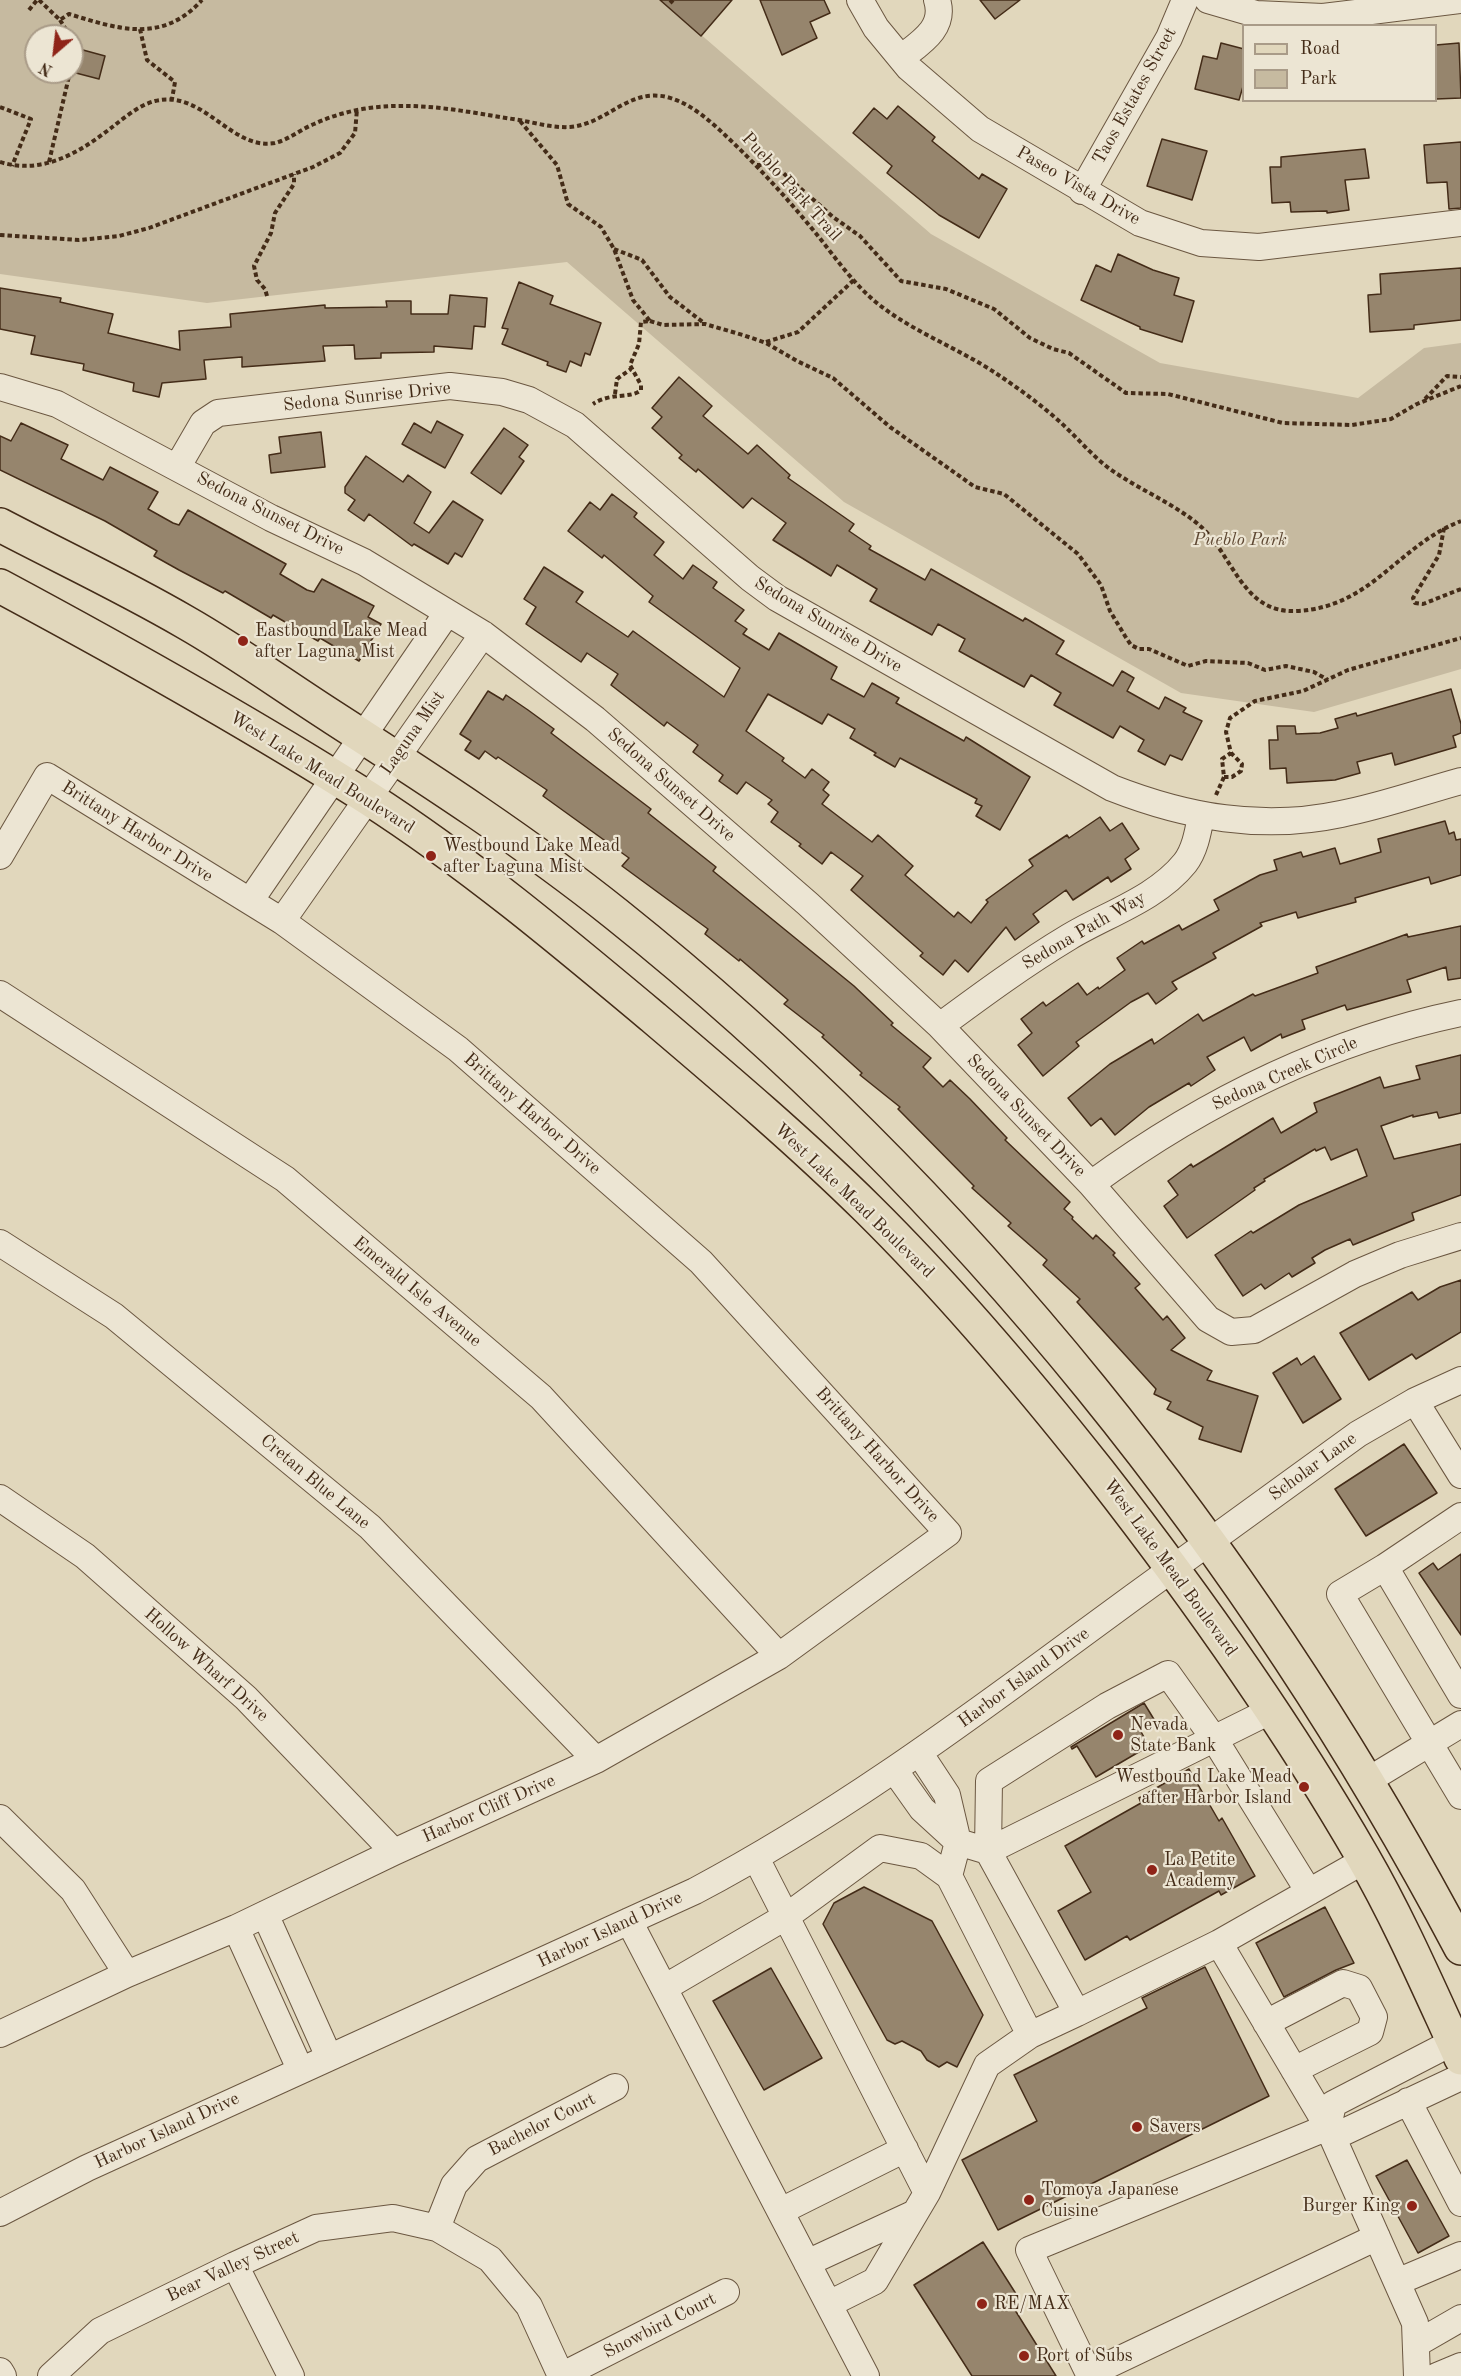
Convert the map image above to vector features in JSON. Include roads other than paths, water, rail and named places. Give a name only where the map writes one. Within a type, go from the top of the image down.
[{"type":"main road","points":[[0,525],[186,622],[477,810],[616,914],[779,1054],[883,1155],[1059,1347],[1209,1543],[1294,1665],[1367,1781],[1401,1837],[1461,1948]]},
{"type":"main road","name":"West Lake Mead Boulevard","points":[[0,586],[157,670],[367,798],[446,852],[584,959],[730,1083],[849,1190],[971,1319],[1070,1436],[1174,1568],[1272,1710],[1365,1860],[1458,2048]]},
{"type":"main road","points":[[1398,1925],[1434,1954],[1461,2005]]},
{"type":"street","points":[[901,58],[934,29],[940,11],[937,0]]},
{"type":"street","name":"Taos Estates Street","points":[[1082,191],[1169,38],[1185,0]]},
{"type":"street","points":[[1208,0],[1256,14],[1323,17],[1453,1]]},
{"type":"street","name":"Paseo Vista Drive","points":[[867,3],[876,28],[901,58],[980,129],[1140,223],[1201,243],[1259,248],[1461,223]]},
{"type":"street","name":"Sedona Sunrise Drive","points":[[178,466],[203,423],[218,413],[450,386],[502,392],[529,400],[575,425],[750,578],[777,598],[1112,788],[1153,804],[1207,816],[1253,822],[1312,819],[1342,814],[1461,781]]},
{"type":"street","name":"Sedona Sunset Drive","points":[[0,387],[57,404],[178,466],[271,518],[364,562],[483,634],[595,719],[808,904],[940,1026],[1091,1184],[1208,1319],[1231,1332],[1254,1330],[1355,1274],[1400,1255],[1461,1236]]},
{"type":"street","name":"Laguna Mist","points":[[250,901],[336,780],[447,613]]},
{"type":"street","name":"Laguna Mist","points":[[282,921],[483,634]]},
{"type":"street","name":"Brittany Harbor Drive","points":[[0,856],[47,776],[282,921],[458,1049],[701,1262],[948,1533]]},
{"type":"street","name":"Sedona Path Way","points":[[940,1026],[1008,976],[1070,936],[1157,889],[1186,862],[1207,816]]},
{"type":"street","name":"Emerald Isle Avenue","points":[[0,994],[285,1179],[338,1224],[541,1397],[779,1656]]},
{"type":"street","name":"Sedona Creek Circle","points":[[1091,1184],[1130,1156],[1226,1097],[1358,1039],[1461,1012]]},
{"type":"street","name":"Cretan Blue Lane","points":[[0,1243],[114,1316],[370,1527],[596,1760]]},
{"type":"street","name":"Scholar Lane","points":[[1174,1568],[1358,1434],[1415,1401],[1461,1380]]},
{"type":"street","points":[[1415,1401],[1461,1475]]},
{"type":"street","name":"Hollow Wharf Drive","points":[[0,1498],[85,1556],[246,1698],[394,1852]]},
{"type":"street","points":[[1461,1516],[1340,1594],[1461,1796]]},
{"type":"street","name":"Harbor Cliff Drive","points":[[0,2034],[128,1974],[236,1928],[394,1852],[596,1760],[779,1656],[948,1533]]},
{"type":"street","points":[[1385,1567],[1461,1695]]},
{"type":"street","name":"Harbor Island Drive","points":[[0,2213],[87,2168],[629,1921],[756,1858],[816,1823],[920,1754],[1174,1568]]},
{"type":"street","points":[[1077,2013],[988,1851],[989,1780],[1107,1706],[1168,1674],[1215,1740],[1309,1892]]},
{"type":"street","points":[[895,1771],[922,1809],[958,1842],[988,1851],[1272,1710]]},
{"type":"street","points":[[1367,1781],[1461,1724]]},
{"type":"street","points":[[920,1754],[947,1795],[958,1842],[950,1877]]},
{"type":"street","points":[[0,1818],[73,1890],[128,1974]]},
{"type":"street","points":[[664,1988],[786,1916],[880,1848],[921,1856],[950,1877],[1030,2035]]},
{"type":"street","points":[[756,1858],[905,2149],[921,2203]]},
{"type":"street","points":[[829,2304],[875,2281],[921,2203],[987,2065],[1030,2035],[1219,1942],[1365,1860]]},
{"type":"street","points":[[265,1914],[329,2057]]},
{"type":"street","points":[[629,1921],[867,2376]]},
{"type":"street","points":[[236,1928],[300,2069]]},
{"type":"street","points":[[1219,1942],[1328,2127],[1415,2324],[1417,2376]]},
{"type":"street","points":[[1266,2023],[1343,1983],[1359,1988],[1374,2017],[1370,2032],[1294,2070]]},
{"type":"street","points":[[1328,2127],[1333,2104],[1458,2048]]},
{"type":"street","points":[[1377,2237],[1089,2375],[1029,2250],[1328,2127],[1344,2132],[1461,2077]]},
{"type":"street","name":"Bachelor Court","points":[[437,2228],[454,2185],[477,2159],[615,2087]]},
{"type":"street","points":[[1408,2101],[1461,2203]]},
{"type":"street","points":[[781,2211],[905,2149]]},
{"type":"street","points":[[807,2263],[921,2203]]},
{"type":"street","name":"Bear Valley Street","points":[[51,2376],[100,2331],[235,2265],[316,2229],[393,2218],[437,2228],[490,2259],[529,2306],[561,2376]]},
{"type":"street","points":[[1396,2282],[1461,2255]]},
{"type":"street","points":[[235,2265],[291,2376]]},
{"type":"street","name":"Snowbird Court","points":[[561,2376],[726,2292]]},
{"type":"street","points":[[1416,2344],[1461,2318]]},
{"type":"street","points":[[1437,2376],[1461,2366]]},
{"type":"street","points":[[0,2371],[3,2376]]},
{"type":"place","name":"Eastbound Lake Mead after Laguna Mist","points":[[243,641]]},
{"type":"place","name":"Westbound Lake Mead after Laguna Mist","points":[[431,856]]},
{"type":"place","name":"Nevada State Bank","points":[[1118,1735]]},
{"type":"place","name":"Westbound Lake Mead after Harbor Island","points":[[1304,1787]]},
{"type":"place","name":"La Petite Academy","points":[[1152,1870]]},
{"type":"place","name":"Savers","points":[[1137,2127]]},
{"type":"place","name":"Tomoya Japanese Cuisine","points":[[1029,2200]]},
{"type":"place","name":"Burger King","points":[[1412,2206]]},
{"type":"place","name":"RE/MAX","points":[[982,2304]]},
{"type":"place","name":"Port of Subs","points":[[1024,2356]]},
{"type":"park label","name":"Pueblo Park","points":[[1240,540]]}]
